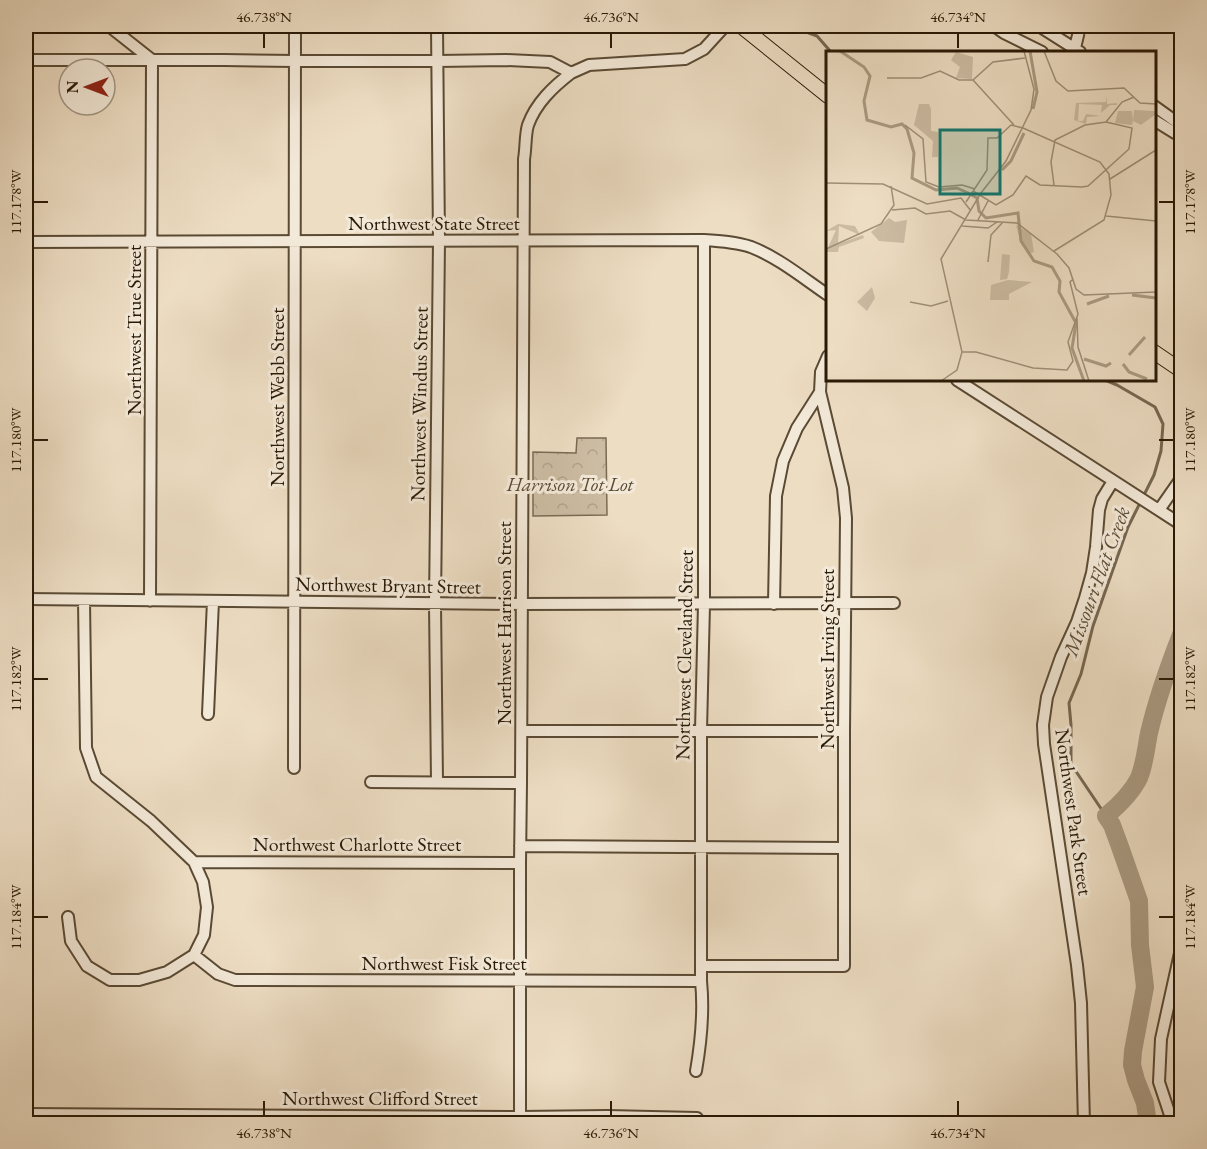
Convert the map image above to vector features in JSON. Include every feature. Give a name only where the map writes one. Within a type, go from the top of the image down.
[{"type":"main road","points":[[741,26],[826,94]]},
{"type":"main road","points":[[1156,353],[1182,371]]},
{"type":"street","points":[[110,26],[152,60]]},
{"type":"street","name":"Northwest Webb Street","points":[[294,768],[296,26]]},
{"type":"street","name":"Northwest Windus Street","points":[[437,26],[439,241],[435,604],[437,782]]},
{"type":"street","points":[[26,60],[506,60],[550,62],[571,73],[589,65],[685,59],[704,48],[725,26]]},
{"type":"street","points":[[994,26],[1040,51]]},
{"type":"street","points":[[1039,26],[1077,50],[1079,31],[1083,26]]},
{"type":"street","name":"Northwest True Street","points":[[150,601],[152,60]]},
{"type":"street","name":"Northwest Harrison Street","points":[[520,1117],[524,159],[528,126],[541,101],[571,73]]},
{"type":"street","points":[[1156,107],[1182,126]]},
{"type":"street","points":[[1156,121],[1174,134],[1182,135]]},
{"type":"street","name":"Northwest State Street","points":[[26,242],[704,240],[750,247],[772,257],[826,294]]},
{"type":"street","name":"Northwest Cleveland Street","points":[[696,1071],[702,1005],[704,240]]},
{"type":"street","name":"Northwest Irving Street","points":[[701,966],[844,966],[846,519],[843,488],[820,392],[821,372],[826,361]]},
{"type":"street","points":[[959,381],[1182,525]]},
{"type":"street","points":[[774,604],[776,496],[783,461],[797,428],[820,392]]},
{"type":"street","points":[[1155,507],[1182,477]]},
{"type":"street","name":"Northwest Park Street","points":[[1084,1124],[1081,1003],[1043,725],[1047,697],[1061,657],[1077,622],[1092,573],[1102,499],[1113,481]]},
{"type":"street","name":"Northwest Bryant Street","points":[[26,599],[435,604],[894,603]]},
{"type":"street","points":[[68,917],[71,941],[87,966],[110,980],[138,980],[167,972],[195,955],[204,935],[207,907],[203,882],[194,862],[151,821],[96,777],[87,748],[85,719],[84,600]]},
{"type":"street","points":[[208,714],[213,601]]},
{"type":"street","points":[[522,731],[844,730]]},
{"type":"street","points":[[371,782],[521,783]]},
{"type":"street","points":[[520,846],[844,848]]},
{"type":"street","name":"Northwest Charlotte Street","points":[[194,862],[520,863]]},
{"type":"street","points":[[1173,1124],[1160,1082],[1161,1039],[1182,944]]},
{"type":"street","name":"Northwest Fisk Street","points":[[195,955],[218,974],[235,981],[701,981]]},
{"type":"street","name":"Northwest Clifford Street","points":[[26,1114],[607,1116],[697,1121]]},
{"type":"green space","name":"Harrison Tot Lot","points":[[577,438],[606,438],[607,515],[533,516],[533,452],[576,453]]},
{"type":"waterway","name":"Missouri Flat Creek","points":[[797,26],[817,36],[830,51]]},
{"type":"waterway","name":"Missouri Flat Creek","points":[[1106,816],[1071,764],[1069,703],[1081,674],[1093,626],[1128,527],[1154,475],[1161,451],[1163,424],[1155,407],[1107,381]]},
{"type":"waterway","points":[[1148,1124],[1145,1103],[1132,1065],[1145,987],[1140,945],[1139,901],[1112,825],[1106,816],[1133,788],[1139,778],[1156,708],[1182,632]]}]
